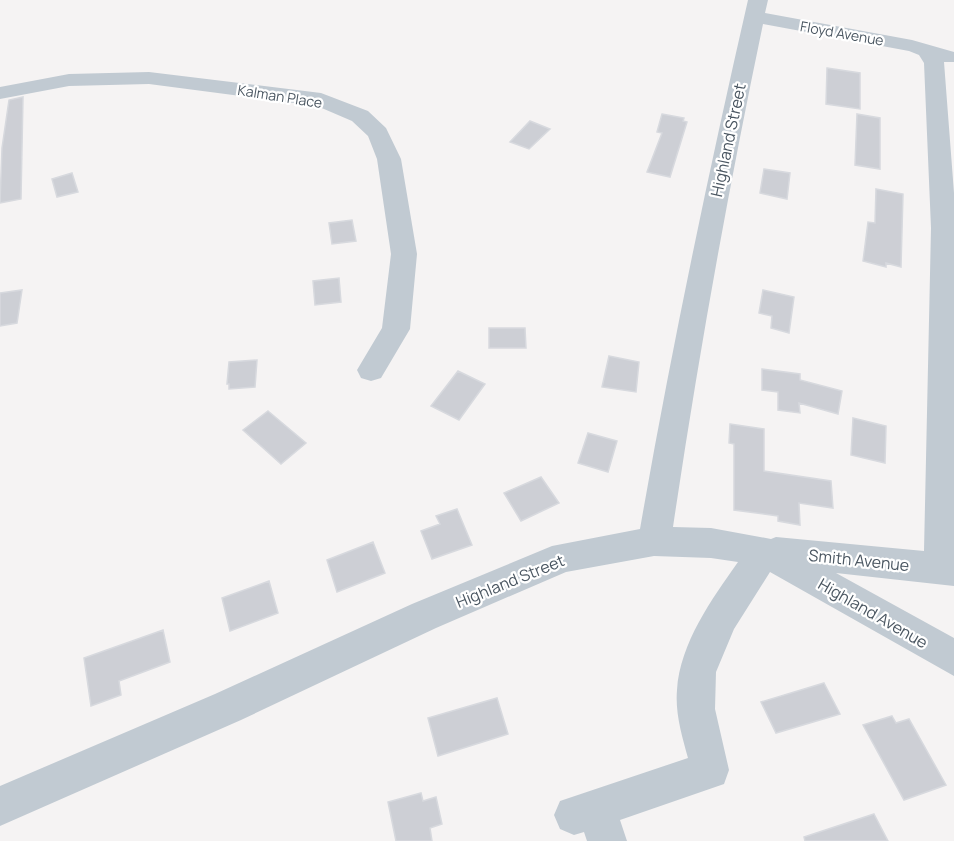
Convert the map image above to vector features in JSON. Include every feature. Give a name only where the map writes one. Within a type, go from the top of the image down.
[{"type":"street","name":"Floyd Avenue","points":[[756,9],[912,46],[941,56]]},
{"type":"street","name":"Highland Street","points":[[0,806],[228,706],[424,616],[564,557],[654,541],[679,389],[725,151],[756,9]]},
{"type":"street","points":[[941,56],[934,63],[944,228],[948,569]]},
{"type":"street","name":"Kalman Place","points":[[0,93],[62,80],[114,77],[149,78],[321,100],[360,117],[378,133],[389,159],[404,254],[396,328],[371,370]]},
{"type":"street","name":"Highland Avenue","points":[[654,541],[711,543],[764,550],[954,658]]},
{"type":"street","points":[[592,821],[710,770],[696,714],[695,688],[699,669],[712,635],[764,550]]},
{"type":"street","name":"Smith Avenue","points":[[764,550],[948,569]]},
{"type":"building","points":[[827,68],[860,73],[860,109],[826,104]]},
{"type":"building","points":[[23,97],[21,199],[0,203],[2,148],[9,100]]},
{"type":"building","points":[[662,114],[684,118],[683,121],[687,122],[670,177],[647,172],[662,133],[657,132]]},
{"type":"building","points":[[857,114],[880,118],[880,169],[855,165]]},
{"type":"building","points":[[530,121],[550,129],[529,149],[510,142]]},
{"type":"building","points":[[764,169],[790,173],[787,199],[760,193]]},
{"type":"building","points":[[72,173],[78,192],[57,197],[52,179]]},
{"type":"building","points":[[876,189],[903,194],[901,267],[886,263],[886,267],[863,261],[868,222],[875,223]]},
{"type":"building","points":[[352,220],[356,241],[332,244],[329,223]]},
{"type":"building","points":[[339,278],[341,302],[315,305],[313,281]]},
{"type":"building","points":[[22,290],[17,323],[0,326],[0,293]]},
{"type":"building","points":[[763,290],[794,297],[789,333],[771,328],[772,316],[759,313]]},
{"type":"building","points":[[489,328],[525,328],[526,348],[489,348]]},
{"type":"building","points":[[609,356],[639,362],[636,392],[602,387]]},
{"type":"building","points":[[257,360],[255,387],[229,389],[229,384],[227,384],[229,362]]},
{"type":"building","points":[[762,369],[800,374],[800,380],[842,391],[838,414],[799,403],[800,413],[778,410],[778,392],[762,390]]},
{"type":"building","points":[[458,371],[485,384],[459,420],[431,406]]},
{"type":"building","points":[[268,411],[306,443],[281,464],[243,430]]},
{"type":"building","points":[[853,418],[886,426],[885,463],[851,455]]},
{"type":"building","points":[[730,424],[764,429],[764,471],[831,481],[833,508],[799,503],[800,525],[778,521],[778,516],[734,510],[734,444],[729,443]]},
{"type":"building","points":[[588,433],[617,441],[608,472],[578,463]]},
{"type":"building","points":[[541,477],[559,503],[521,521],[504,493]]},
{"type":"building","points":[[457,509],[472,545],[432,559],[421,531],[440,524],[436,516]]},
{"type":"building","points":[[373,542],[385,573],[337,592],[327,560]]},
{"type":"building","points":[[269,581],[278,613],[230,631],[222,598]]},
{"type":"building","points":[[163,630],[170,662],[119,681],[121,695],[91,706],[84,658]]},
{"type":"building","points":[[824,683],[840,714],[776,733],[761,702]]},
{"type":"building","points":[[497,698],[508,734],[438,756],[428,718]]},
{"type":"building","points":[[892,716],[896,723],[909,719],[946,785],[904,800],[863,725]]},
{"type":"building","points":[[421,793],[423,801],[436,797],[442,824],[430,828],[432,841],[396,841],[388,802]]},
{"type":"building","points":[[874,814],[888,841],[805,841],[804,837]]}]
